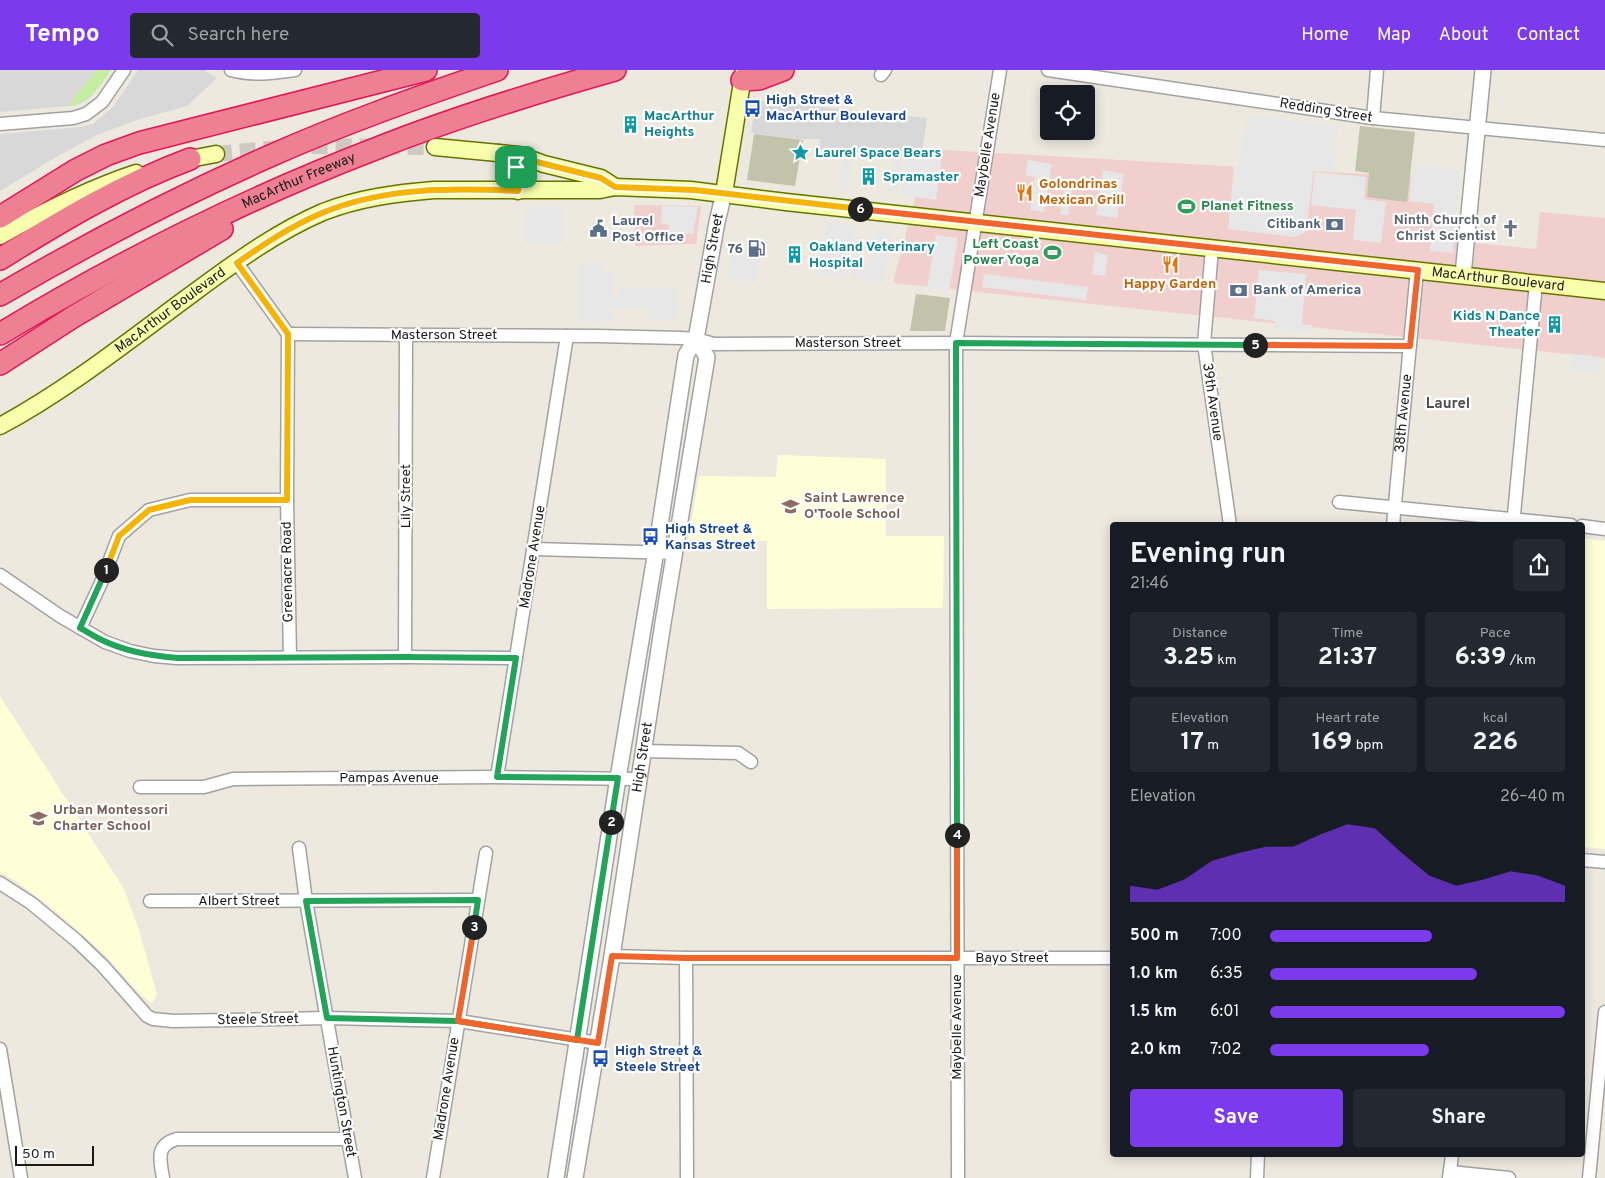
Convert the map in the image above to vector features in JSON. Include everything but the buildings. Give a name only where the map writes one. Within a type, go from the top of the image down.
[{"type":"highway","points":[[0,217],[76,170],[106,155],[139,143],[426,70]]},
{"type":"highway","points":[[0,295],[108,234],[270,156],[369,115],[497,70]]},
{"type":"highway","name":"MacArthur Freeway","points":[[0,334],[67,295],[160,246],[255,199],[322,170],[434,127],[516,99],[615,70]]},
{"type":"highway","points":[[743,75],[759,79],[783,70]]},
{"type":"highway","points":[[0,259],[108,196],[162,169],[190,159]]},
{"type":"highway","points":[[0,364],[65,321],[322,170]]},
{"type":"main road","name":"High Street","points":[[724,194],[743,75]]},
{"type":"main road","name":"MacArthur Boulevard","points":[[434,147],[519,155],[601,178],[615,187]]},
{"type":"main road","points":[[498,153],[510,161],[520,174],[518,191]]},
{"type":"main road","points":[[0,236],[91,190],[156,167],[216,154]]},
{"type":"main road","name":"MacArthur Boulevard","points":[[0,426],[54,394],[279,235],[324,212],[358,200],[396,193],[434,190],[600,190],[615,187],[691,190],[1605,291]]},
{"type":"street","points":[[0,124],[72,118],[86,114],[102,102],[124,70]]},
{"type":"street","points":[[231,70],[244,74],[266,74],[295,70]]},
{"type":"street","name":"Maybelle Avenue","points":[[958,1178],[956,343],[1000,70]]},
{"type":"street","name":"Redding Street","points":[[1048,70],[1373,118],[1605,140]]},
{"type":"street","points":[[1373,118],[1377,70]]},
{"type":"street","points":[[1463,275],[1483,70]]},
{"type":"street","name":"High Street","points":[[556,1178],[686,355],[696,339],[717,222],[724,194]]},
{"type":"street","name":"39th Avenue","points":[[1212,248],[1204,344],[1230,522]]},
{"type":"street","points":[[237,263],[288,334]]},
{"type":"street","name":"38th Avenue","points":[[1393,522],[1418,270]]},
{"type":"street","points":[[1339,502],[1395,506],[1514,522],[1536,284]]},
{"type":"street","name":"Masterson Street","points":[[288,334],[696,339],[714,344],[956,343],[1410,346]]},
{"type":"street","name":"Greenacre Road","points":[[288,334],[287,500],[290,657]]},
{"type":"street","name":"Lily Street","points":[[405,657],[406,336]]},
{"type":"street","name":"Madrone Avenue","points":[[497,777],[567,336]]},
{"type":"street","name":"High Street","points":[[575,1178],[707,357],[696,339]]},
{"type":"street","points":[[80,628],[101,584],[119,536],[149,510],[190,500],[287,500]]},
{"type":"street","points":[[1585,526],[1605,529]]},
{"type":"street","points":[[534,549],[675,553]]},
{"type":"street","points":[[0,575],[80,628],[105,642],[130,651],[154,656],[178,658],[516,658]]},
{"type":"street","points":[[643,751],[738,753],[751,762]]},
{"type":"street","name":"Pampas Avenue","points":[[140,787],[204,787],[233,779],[497,777],[638,779]]},
{"type":"street","name":"Huntington Street","points":[[299,848],[306,901],[355,1178]]},
{"type":"street","name":"Madrone Avenue","points":[[433,1178],[486,853]]},
{"type":"street","points":[[1585,860],[1605,862]]},
{"type":"street","name":"Steele Street","points":[[0,883],[31,903],[77,941],[103,966],[142,1011],[154,1019],[173,1021],[327,1018],[458,1021],[598,1043]]},
{"type":"street","name":"Albert Street","points":[[150,901],[478,900]]},
{"type":"street","name":"Bayo Street","points":[[612,956],[686,958],[1110,958]]},
{"type":"street","points":[[686,958],[687,1178]]},
{"type":"street","points":[[1589,1178],[1605,1012]]},
{"type":"street","points":[[0,1049],[22,1178]]},
{"type":"street","points":[[163,1178],[160,1158],[161,1151],[165,1144],[177,1139],[347,1139]]},
{"type":"street","points":[[1257,1178],[1258,1157]]},
{"type":"street","points":[[1452,1157],[1450,1175],[1509,1178]]},
{"type":"shaded area","points":[[0,70],[111,70],[91,97],[80,104],[0,112]]},
{"type":"shaded area","points":[[138,70],[204,70],[217,78],[187,106],[137,120],[97,135],[0,191],[0,134],[81,127],[93,124],[113,107]]},
{"type":"shaded area","points":[[756,100],[927,118],[922,151],[905,150],[903,157],[859,150],[855,154],[843,153],[819,149],[820,139],[797,139],[751,133]]},
{"type":"shaded area","points":[[1248,114],[1338,126],[1333,171],[1314,169],[1306,232],[1295,237],[1228,229],[1234,167],[1241,153]]},
{"type":"shaded area","points":[[1360,126],[1415,132],[1407,202],[1367,197],[1369,173],[1355,171]]},
{"type":"shaded area","points":[[754,134],[803,140],[795,186],[747,180]]},
{"type":"shaded area","points":[[928,149],[1452,179],[1446,240],[1536,249],[1540,212],[1605,218],[1605,358],[893,283]]},
{"type":"shaded area","points":[[907,152],[942,156],[936,200],[901,195]]},
{"type":"shaded area","points":[[844,153],[852,155],[847,191],[839,190]]},
{"type":"shaded area","points":[[894,158],[902,159],[897,195],[889,194]]},
{"type":"shaded area","points":[[1028,160],[1052,164],[1044,212],[1030,210],[1035,177],[1025,175]]},
{"type":"shaded area","points":[[1413,165],[1460,169],[1453,253],[1430,251],[1434,204],[1409,201]]},
{"type":"shaded area","points":[[1103,170],[1124,174],[1117,218],[1096,215]]},
{"type":"shaded area","points":[[1315,172],[1366,177],[1364,199],[1386,202],[1381,243],[1353,240],[1356,210],[1311,205]]},
{"type":"shaded area","points":[[1065,179],[1073,180],[1068,215],[1060,214]]},
{"type":"shaded area","points":[[634,205],[701,206],[696,244],[635,246]]},
{"type":"shaded area","points":[[526,206],[563,206],[563,243],[525,243]]},
{"type":"shaded area","points":[[662,206],[698,207],[693,234],[669,233],[669,225],[661,223]]},
{"type":"shaded area","points":[[828,222],[856,226],[846,279],[817,275]]},
{"type":"shaded area","points":[[876,230],[892,232],[882,283],[850,277],[853,261],[871,263]]},
{"type":"shaded area","points":[[936,235],[958,238],[949,292],[927,288]]},
{"type":"shaded area","points":[[750,241],[763,244],[755,282],[727,279],[731,256],[747,259]]},
{"type":"shaded area","points":[[1095,252],[1108,255],[1105,276],[1092,274]]},
{"type":"shaded area","points":[[592,262],[602,262],[602,273],[612,272],[612,297],[620,297],[621,287],[677,288],[676,319],[650,319],[649,309],[615,309],[615,307],[612,307],[612,321],[578,322],[578,265],[592,265]]},
{"type":"shaded area","points":[[1259,270],[1306,274],[1302,324],[1312,325],[1311,332],[1274,330],[1275,321],[1254,318]]},
{"type":"shaded area","points":[[984,274],[1088,287],[1086,300],[982,287]]},
{"type":"shaded area","points":[[916,294],[950,298],[945,331],[910,331]]},
{"type":"shaded area","points":[[1572,354],[1601,357],[1599,374],[1570,371]]},
{"type":"shaded area","name":"Saint Lawrence O'Toole School","points":[[778,455],[886,459],[886,536],[944,536],[943,608],[767,609],[767,541],[688,540],[699,476],[776,477]]},
{"type":"shaded area","points":[[1585,538],[1605,541],[1605,849],[1585,847]]},
{"type":"shaded area","name":"Urban Montessori Charter School","points":[[0,696],[124,889],[138,927],[157,994],[152,1004],[138,992],[104,954],[53,909],[17,882],[0,872]]},
{"type":"green space","points":[[96,70],[111,70],[88,98],[83,102],[69,106],[75,97]]},
{"type":"tunnel","points":[[216,154],[299,146],[435,147]]},
{"type":"place","name":"High Street & MacArthur Boulevard","points":[[752,108]]},
{"type":"place","name":"MacArthur Heights","points":[[630,124]]},
{"type":"place","name":"Laurel Space Bears","points":[[801,153]]},
{"type":"place","name":"Spramaster","points":[[869,177]]},
{"type":"place","name":"Golondrinas Mexican Grill","points":[[1025,192]]},
{"type":"place","name":"Planet Fitness","points":[[1187,206]]},
{"type":"place","name":"Citibank","points":[[1335,224]]},
{"type":"place","name":"Ninth Church of Christ Scientist","points":[[1510,228]]},
{"type":"place","name":"Laurel Post Office","points":[[598,229]]},
{"type":"place","name":"76","points":[[757,249]]},
{"type":"place","name":"Left Coast Power Yoga","points":[[1053,252]]},
{"type":"place","name":"Oakland Veterinary Hospital","points":[[795,255]]},
{"type":"place","name":"Happy Garden","points":[[1170,264]]},
{"type":"place","name":"Bank of America","points":[[1239,290]]},
{"type":"place","name":"Kids N Dance Theater","points":[[1554,324]]},
{"type":"place","name":"Saint Lawrence O'Toole School","points":[[790,506]]},
{"type":"place","name":"High Street & Kansas Street","points":[[651,537]]},
{"type":"place","name":"Urban Montessori Charter School","points":[[39,818]]},
{"type":"place","name":"High Street & Steele Street","points":[[601,1059]]},
{"type":"district","name":"Laurel","points":[[1448,404]]},
{"type":"route","points":[[516,167],[498,153],[519,155],[537,162],[601,178],[615,187],[695,190],[786,202],[1418,270],[1410,346],[956,343],[957,958],[686,958],[612,956],[598,1043],[458,1021],[478,900],[306,901],[327,1018],[458,1021],[577,1040],[618,778],[497,777],[516,658],[178,658],[130,651],[105,642],[80,628],[101,584],[119,536],[149,510],[190,500],[287,500],[288,334],[237,263],[292,227],[324,212],[358,200],[396,193],[434,190],[518,191],[520,174],[516,167]]}]
